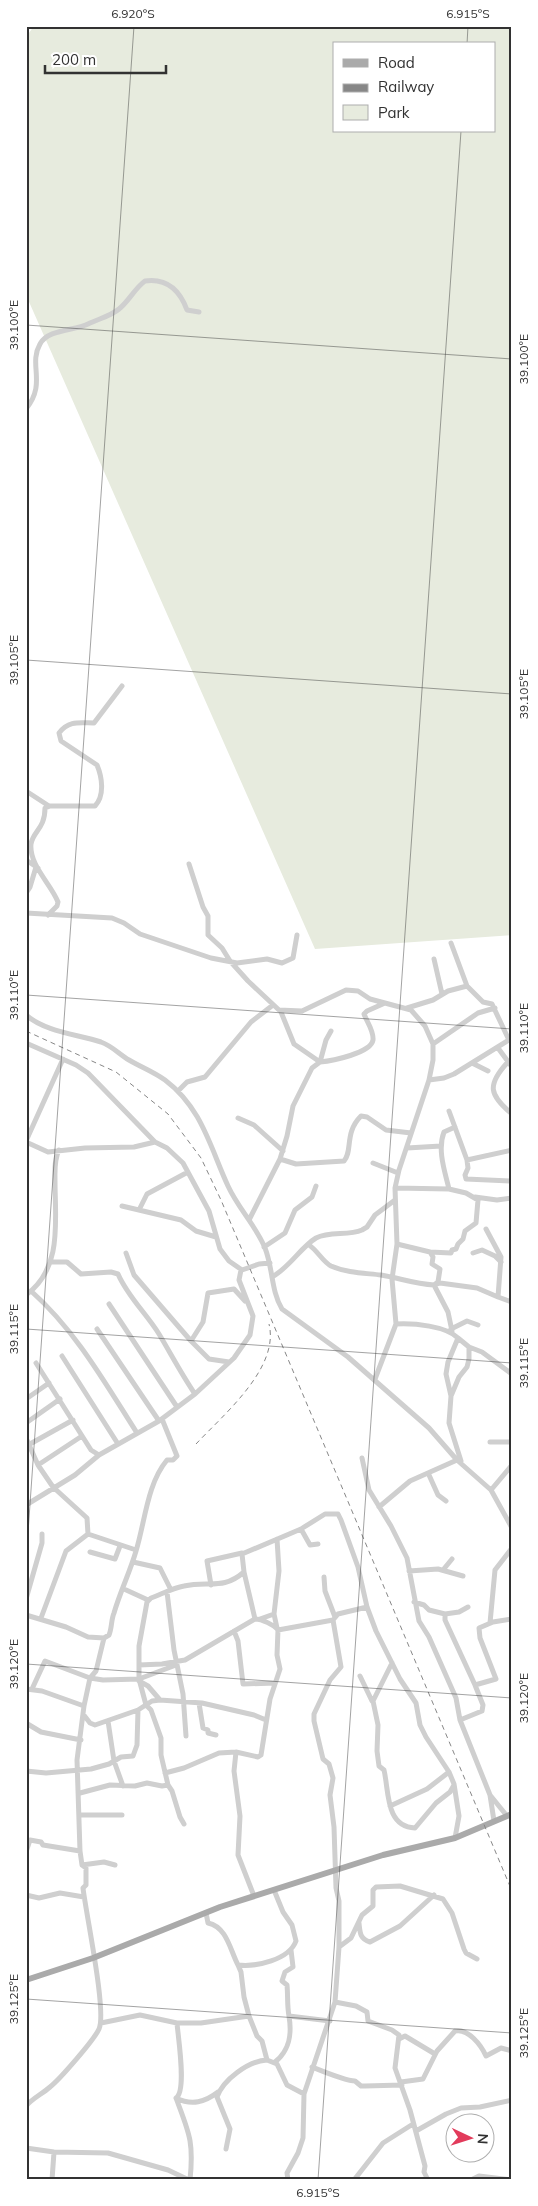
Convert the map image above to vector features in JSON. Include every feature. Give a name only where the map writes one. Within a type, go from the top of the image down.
[{"type":"main road","points":[[26,1980],[93,1958],[254,1896],[383,1855],[455,1838],[509,1815]]},
{"type":"street","points":[[26,409],[35,395],[38,379],[36,353],[44,338],[58,332],[78,328],[114,313],[127,302],[145,281],[156,281],[171,285],[180,295],[187,310],[199,312]]},
{"type":"street","points":[[48,915],[57,906],[58,902],[38,868],[32,843],[44,820],[45,808],[50,806],[90,807],[98,802],[102,784],[97,765],[61,741],[59,733],[68,725],[76,722],[94,722],[122,686]]},
{"type":"street","points":[[26,792],[50,806]]},
{"type":"street","points":[[26,860],[38,868]]},
{"type":"street","points":[[189,864],[203,907],[208,916],[208,935],[222,948],[230,961],[281,1012],[294,1044],[320,1062]]},
{"type":"street","points":[[26,893],[38,868]]},
{"type":"street","points":[[26,913],[112,918],[124,923],[140,934],[180,946],[201,955],[244,963],[267,959],[278,963],[287,963],[293,958],[297,935]]},
{"type":"street","points":[[429,1080],[448,1076],[511,1040],[491,1003],[483,1002],[467,986],[451,943]]},
{"type":"street","points":[[434,959],[442,994]]},
{"type":"street","points":[[281,1012],[302,1011],[348,990],[358,991],[368,998],[408,1008],[467,986]]},
{"type":"street","points":[[249,1220],[280,1159],[293,1106],[312,1068],[320,1062],[344,1058],[370,1047],[373,1038],[364,1014],[367,1010],[386,1003]]},
{"type":"street","points":[[178,1091],[187,1082],[205,1077],[250,1022],[273,1005]]},
{"type":"street","points":[[375,1379],[396,1324],[392,1279],[397,1244],[395,1188],[398,1173],[429,1080],[433,1060],[433,1044],[425,1026],[408,1008]]},
{"type":"street","points":[[433,1044],[478,1013],[495,1008]]},
{"type":"street","points":[[26,1016],[46,1027],[111,1046],[128,1060],[153,1072],[178,1091],[201,1122],[210,1138],[228,1186],[264,1247],[270,1262],[277,1299],[286,1313],[348,1357],[429,1428],[457,1460],[491,1490],[511,1525]]},
{"type":"street","points":[[320,1062],[326,1040],[331,1031]]},
{"type":"street","points":[[26,1042],[88,1073],[155,1142],[177,1157],[188,1172],[209,1211],[220,1248],[229,1261],[241,1270]]},
{"type":"street","points":[[498,1048],[510,1065],[495,1076],[492,1089],[495,1099],[512,1114]]},
{"type":"street","points":[[63,1059],[26,1142],[48,1152],[57,1153],[86,1148],[134,1147],[155,1142]]},
{"type":"street","points":[[472,1063],[488,1071]]},
{"type":"street","points":[[449,1111],[467,1160],[468,1168],[465,1176],[468,1180],[512,1181]]},
{"type":"street","points":[[280,1159],[296,1164],[344,1161],[347,1156],[350,1132],[361,1116],[367,1117],[386,1130],[411,1133]]},
{"type":"street","points":[[238,1118],[254,1125],[283,1151]]},
{"type":"street","points":[[449,1189],[441,1146],[444,1132],[455,1127]]},
{"type":"street","points":[[406,1148],[441,1146]]},
{"type":"street","points":[[467,1160],[512,1150]]},
{"type":"street","points":[[57,1153],[55,1235],[52,1262],[39,1284],[28,1293],[53,1311],[83,1349],[137,1433]]},
{"type":"street","points":[[373,1163],[398,1173]]},
{"type":"street","points":[[140,1210],[147,1194],[188,1172]]},
{"type":"street","points":[[264,1247],[285,1233],[295,1210],[312,1197],[316,1186]]},
{"type":"street","points":[[395,1188],[449,1189],[474,1197],[497,1200],[512,1198]]},
{"type":"street","points":[[397,1244],[430,1252],[451,1253],[463,1239],[465,1231],[476,1223],[478,1200],[474,1197]]},
{"type":"street","points":[[272,1277],[322,1236],[367,1228],[375,1215],[395,1200]]},
{"type":"street","points":[[122,1206],[181,1220],[196,1231],[216,1237]]},
{"type":"street","points":[[486,1229],[501,1257],[498,1297]]},
{"type":"street","points":[[309,1245],[330,1266],[392,1279],[434,1285],[440,1283],[477,1288],[512,1302]]},
{"type":"street","points":[[473,1253],[482,1250],[495,1256],[500,1262]]},
{"type":"street","points":[[430,1252],[433,1257],[432,1264],[440,1269],[438,1282],[434,1285]]},
{"type":"street","points":[[126,1253],[134,1275],[191,1341],[209,1360],[229,1362]]},
{"type":"street","points":[[52,1262],[67,1262],[84,1274],[111,1272],[118,1274],[124,1287],[160,1335],[178,1369],[195,1394]]},
{"type":"street","points":[[241,1270],[270,1262]]},
{"type":"street","points":[[26,1505],[74,1475],[99,1455],[160,1420],[195,1394],[229,1362],[245,1343],[252,1327],[253,1316],[239,1280],[241,1270]]},
{"type":"street","points":[[434,1285],[448,1312],[452,1330],[458,1338],[469,1347],[482,1352],[512,1374]]},
{"type":"street","points":[[191,1341],[203,1322],[208,1292],[234,1288],[246,1301]]},
{"type":"street","points":[[109,1304],[176,1407]]},
{"type":"street","points":[[396,1324],[417,1324],[452,1330],[467,1321],[478,1325]]},
{"type":"street","points":[[26,1614],[88,1637],[104,1638],[109,1635],[113,1614],[133,1562],[160,1468],[167,1460],[173,1460],[177,1456],[160,1420],[97,1329]]},
{"type":"street","points":[[458,1338],[448,1362],[446,1374],[451,1396],[449,1424],[458,1456],[465,1468]]},
{"type":"street","points":[[451,1396],[459,1377],[467,1367],[469,1347]]},
{"type":"street","points":[[62,1356],[118,1444]]},
{"type":"street","points":[[36,1363],[93,1453],[99,1455]]},
{"type":"street","points":[[26,1399],[49,1384]]},
{"type":"street","points":[[26,1423],[60,1399]]},
{"type":"street","points":[[30,1444],[72,1420]]},
{"type":"street","points":[[38,1465],[82,1436]]},
{"type":"street","points":[[26,1439],[30,1444],[38,1465],[54,1487],[87,1518],[88,1534]]},
{"type":"street","points":[[490,1442],[512,1442]]},
{"type":"street","points":[[362,1458],[367,1486],[402,1546],[419,1621],[429,1637],[456,1698],[460,1720],[490,1795],[494,1821]]},
{"type":"street","points":[[379,1507],[410,1481],[429,1475],[457,1460]]},
{"type":"street","points":[[491,1490],[512,1465]]},
{"type":"street","points":[[429,1475],[438,1495],[446,1501]]},
{"type":"street","points":[[367,1607],[349,1610],[334,1619],[277,1629],[258,1619],[244,1572],[242,1554],[301,1529],[326,1514],[338,1514],[358,1568],[367,1607],[376,1631],[392,1663],[416,1703],[420,1725],[426,1737],[449,1772],[454,1784],[459,1816],[455,1838]]},
{"type":"street","points":[[301,1529],[310,1544],[318,1544]]},
{"type":"street","points":[[26,1598],[42,1543],[42,1534]]},
{"type":"street","points":[[88,1534],[136,1550]]},
{"type":"street","points":[[41,1618],[66,1551],[88,1534]]},
{"type":"street","points":[[165,1773],[184,1768],[219,1753],[236,1752],[260,1756],[266,1720],[280,1669],[274,1614],[279,1571],[277,1539]]},
{"type":"street","points":[[90,1552],[115,1558],[120,1546]]},
{"type":"street","points":[[490,1624],[495,1570],[512,1548]]},
{"type":"street","points":[[211,1585],[207,1561],[242,1552]]},
{"type":"street","points":[[443,1570],[452,1559]]},
{"type":"street","points":[[133,1562],[160,1568],[169,1591],[177,1664],[184,1704],[186,1736]]},
{"type":"street","points":[[409,1571],[443,1570],[463,1576]]},
{"type":"street","points":[[184,1824],[168,1785],[160,1738],[152,1712],[146,1705],[139,1680],[139,1641],[148,1600],[186,1585],[211,1585],[232,1581],[244,1572]]},
{"type":"street","points":[[287,2179],[288,2170],[298,2153],[303,2138],[304,2094],[335,2002],[339,1947],[339,1901],[336,1888],[337,1870],[330,1796],[332,1773],[329,1764],[323,1759],[314,1721],[314,1714],[330,1680],[341,1667],[334,1619],[325,1591],[324,1577]]},
{"type":"street","points":[[124,1589],[148,1600]]},
{"type":"street","points":[[414,1602],[424,1605],[429,1610],[445,1614],[461,1612],[468,1607]]},
{"type":"street","points":[[84,1706],[42,1691],[29,1689],[45,1661],[90,1678],[139,1680],[177,1664],[258,1619],[274,1614]]},
{"type":"street","points":[[445,1614],[445,1620],[483,1705],[482,1711],[460,1720]]},
{"type":"street","points":[[475,1685],[496,1679],[479,1632],[480,1627],[512,1619]]},
{"type":"street","points":[[234,1631],[238,1641],[243,1684],[275,1683]]},
{"type":"street","points":[[27,2104],[57,2081],[96,2034],[101,2023],[99,1979],[93,1958],[83,1888],[86,1885],[86,1868],[82,1865],[80,1851],[80,1793],[76,1769],[84,1706],[90,1678],[96,1671],[104,1638]]},
{"type":"street","points":[[372,1701],[392,1663]]},
{"type":"street","points":[[139,1665],[177,1664]]},
{"type":"street","points":[[360,1676],[372,1701],[378,1725],[377,1751],[380,1766],[384,1770],[390,1806],[398,1822],[415,1828],[436,1803],[450,1792],[454,1784]]},
{"type":"street","points":[[139,1680],[148,1686],[160,1700]]},
{"type":"street","points":[[83,1714],[92,1724],[108,1721],[160,1700],[184,1704],[200,1703],[254,1715],[266,1720]]},
{"type":"street","points":[[200,1703],[203,1728],[208,1733],[216,1735]]},
{"type":"street","points":[[26,1771],[46,1773],[91,1769],[121,1757],[135,1754],[138,1710]]},
{"type":"street","points":[[108,1721],[114,1761],[123,1786]]},
{"type":"street","points":[[26,1723],[41,1732],[81,1740]]},
{"type":"street","points":[[236,1752],[234,1771],[240,1816],[238,1855],[254,1896]]},
{"type":"street","points":[[390,1806],[427,1789],[449,1772]]},
{"type":"street","points":[[80,1793],[98,1787],[146,1783],[168,1785]]},
{"type":"street","points":[[490,1795],[509,1815]]},
{"type":"street","points":[[80,1815],[122,1815]]},
{"type":"street","points":[[26,1852],[30,1840],[41,1842],[46,1846],[80,1851]]},
{"type":"street","points":[[82,1865],[104,1862],[114,1865]]},
{"type":"street","points":[[339,1947],[351,1938],[362,1915],[373,1906],[373,1890],[376,1887],[400,1886],[443,1898],[452,1912],[466,1953],[477,1958]]},
{"type":"street","points":[[238,1965],[266,1963],[291,1950],[296,1943],[296,1936],[274,1890]]},
{"type":"street","points":[[26,1895],[39,1898],[60,1894],[84,1897]]},
{"type":"street","points":[[359,1923],[360,1936],[370,1942],[400,1926],[434,1895]]},
{"type":"street","points":[[206,1913],[208,1923],[215,1924],[225,1933],[229,1948],[241,1972],[244,1997],[249,2016],[257,2036],[262,2041],[267,2060]]},
{"type":"street","points":[[275,2062],[286,2052],[292,2026],[289,2016],[287,1984],[282,1981],[285,1972],[293,1967],[291,1950]]},
{"type":"street","points":[[335,2002],[363,2008],[368,2012],[368,2021],[397,2033],[399,2038],[395,2068],[416,2131],[425,2166],[424,2172],[428,2180]]},
{"type":"street","points":[[101,2023],[142,2015],[177,2023],[201,2023],[249,2016]]},
{"type":"street","points":[[289,2016],[330,2021]]},
{"type":"street","points":[[176,2098],[180,2093],[181,2064],[177,2023]]},
{"type":"street","points":[[312,2067],[348,2081],[355,2081],[361,2086],[387,2087],[423,2079],[435,2054],[455,2031],[463,2031],[479,2043],[486,2056],[501,2048],[512,2051]]},
{"type":"street","points":[[399,2038],[405,2036],[435,2054]]},
{"type":"street","points":[[176,2098],[186,2102],[198,2102],[212,2098],[228,2080],[256,2062],[267,2060],[275,2062],[287,2085],[304,2094]]},
{"type":"street","points":[[219,2092],[217,2097],[230,2129],[226,2149]]},
{"type":"street","points":[[26,2148],[54,2152],[108,2153],[168,2170],[189,2180],[192,2150],[191,2137],[176,2098]]},
{"type":"street","points":[[416,2131],[461,2108],[480,2107],[512,2100]]},
{"type":"street","points":[[354,2180],[383,2143],[413,2124]]},
{"type":"street","points":[[52,2180],[54,2152]]},
{"type":"street","points":[[471,2180],[479,2176],[512,2180]]},
{"type":"green space","points":[[34,26],[512,26],[512,935],[315,949],[26,295],[26,37]]},
{"type":"railway","points":[[26,1031],[116,1072],[168,1114],[201,1158],[221,1200],[512,1891]]},
{"type":"railway","points":[[196,1444],[234,1405],[258,1374],[266,1357],[270,1341],[269,1324]]}]
